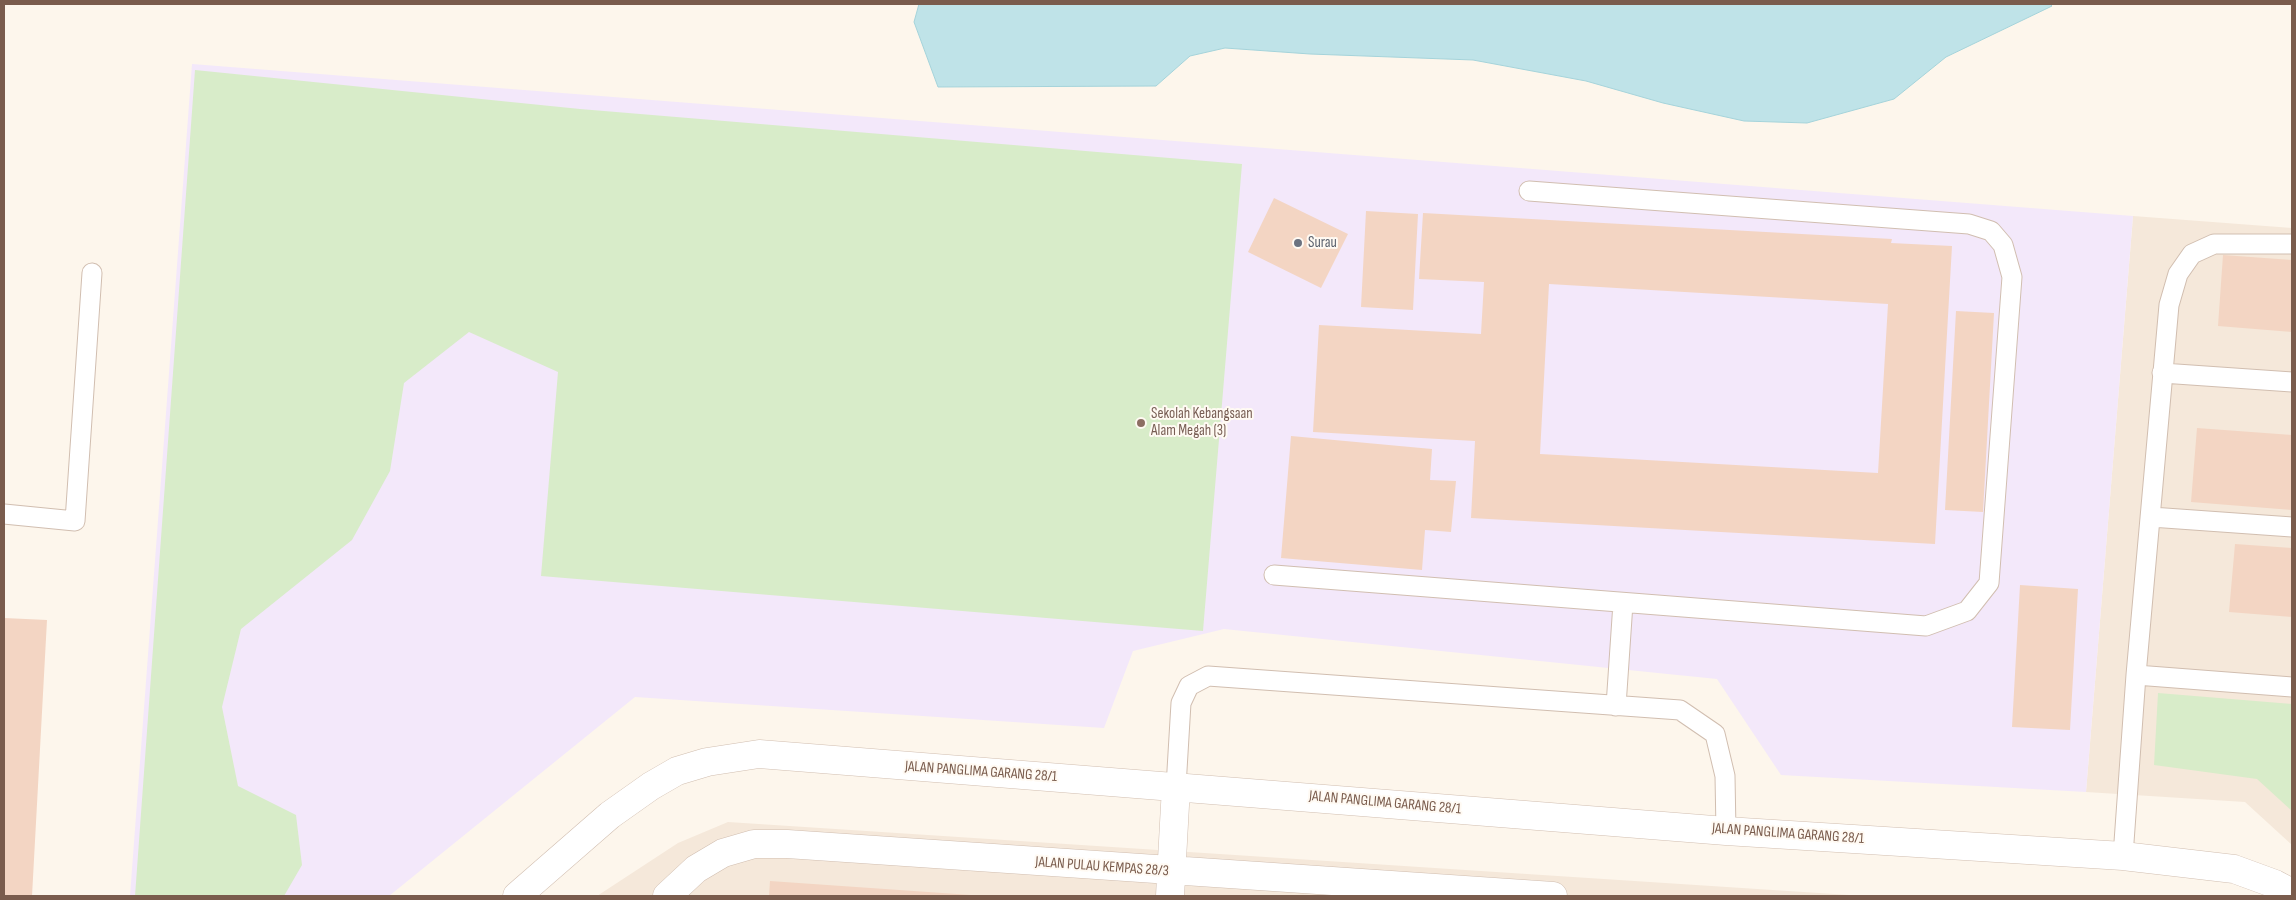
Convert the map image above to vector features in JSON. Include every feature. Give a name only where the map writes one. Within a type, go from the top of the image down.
[{"type":"street","name":"JALAN PANGLIMA GARANG 28/1","points":[[516,896],[617,810],[677,771],[708,762],[759,754],[1726,831],[2123,856],[2234,869],[2275,884],[2292,893]]},
{"type":"street","points":[[1171,884],[1176,787]]},
{"type":"street","name":"JALAN PULAU KEMPAS 28/3","points":[[667,896],[696,870],[723,852],[754,844],[797,845],[1171,884],[1553,896]]},
{"type":"lane","points":[[1274,575],[1926,626],[1967,611],[1989,583],[2012,276],[2003,245],[1991,231],[1969,224],[1528,191]]},
{"type":"lane","points":[[2123,856],[2136,675],[2169,305],[2178,274],[2192,254],[2214,244],[2292,244]]},
{"type":"lane","points":[[4,514],[75,521],[92,273]]},
{"type":"lane","points":[[2162,373],[2292,382]]},
{"type":"lane","points":[[2151,517],[2292,527]]},
{"type":"lane","points":[[1616,706],[1624,603]]},
{"type":"lane","points":[[2136,675],[2292,687]]},
{"type":"lane","points":[[1176,787],[1181,703],[1190,686],[1208,676],[1680,710],[1715,734],[1725,776],[1726,831]]},
{"type":"shaded area","name":"Sekolah Kebangsaan Alam Megah (3)","points":[[192,64],[2133,216],[2086,792],[1781,775],[1717,679],[1224,629],[1133,651],[1104,728],[635,697],[389,896],[130,896]]},
{"type":"shaded area","points":[[2133,216],[2292,228],[2292,845],[2245,802],[2086,792]]},
{"type":"shaded area","points":[[728,822],[1865,896],[597,896],[678,843]]},
{"type":"green space","points":[[195,70],[580,109],[1242,164],[1203,631],[541,576],[558,372],[469,332],[404,383],[390,471],[352,540],[241,629],[222,707],[238,786],[296,815],[302,865],[284,896],[135,896]]},
{"type":"green space","points":[[2158,693],[2292,704],[2292,811],[2257,779],[2154,765]]},
{"type":"water","points":[[919,4],[2050,4],[2052,6],[1946,57],[1894,99],[1807,123],[1744,121],[1663,103],[1586,81],[1473,60],[1310,54],[1225,48],[1190,56],[1156,86],[938,87],[914,22]]},
{"type":"building","name":"Surau","points":[[1274,198],[1348,234],[1321,288],[1248,252]]},
{"type":"building","points":[[1366,211],[1418,214],[1413,310],[1361,307]]},
{"type":"building","points":[[1423,213],[1892,239],[1891,243],[1952,246],[1935,544],[1471,518],[1475,441],[1313,432],[1319,325],[1481,334],[1484,282],[1419,279]],"holes":[[[1549,284],[1888,304],[1878,473],[1540,454]]]},
{"type":"building","points":[[2223,255],[2292,260],[2292,332],[2218,326]]},
{"type":"building","points":[[1956,311],[1994,313],[1983,512],[1945,510]]},
{"type":"building","points":[[2197,428],[2292,435],[2292,510],[2191,502]]},
{"type":"building","points":[[1291,436],[1432,449],[1430,480],[1456,481],[1451,532],[1425,530],[1422,570],[1281,558]]},
{"type":"building","points":[[2235,544],[2292,548],[2292,617],[2229,612]]},
{"type":"building","points":[[2020,585],[2078,589],[2070,730],[2012,727]]},
{"type":"building","points":[[4,618],[47,620],[32,896],[4,896]]},
{"type":"building","points":[[770,881],[971,895],[971,896],[769,896]]},
{"type":"place","name":"Surau","points":[[1298,243]]},
{"type":"place","name":"Sekolah Kebangsaan Alam Megah (3)","points":[[1141,423]]}]
